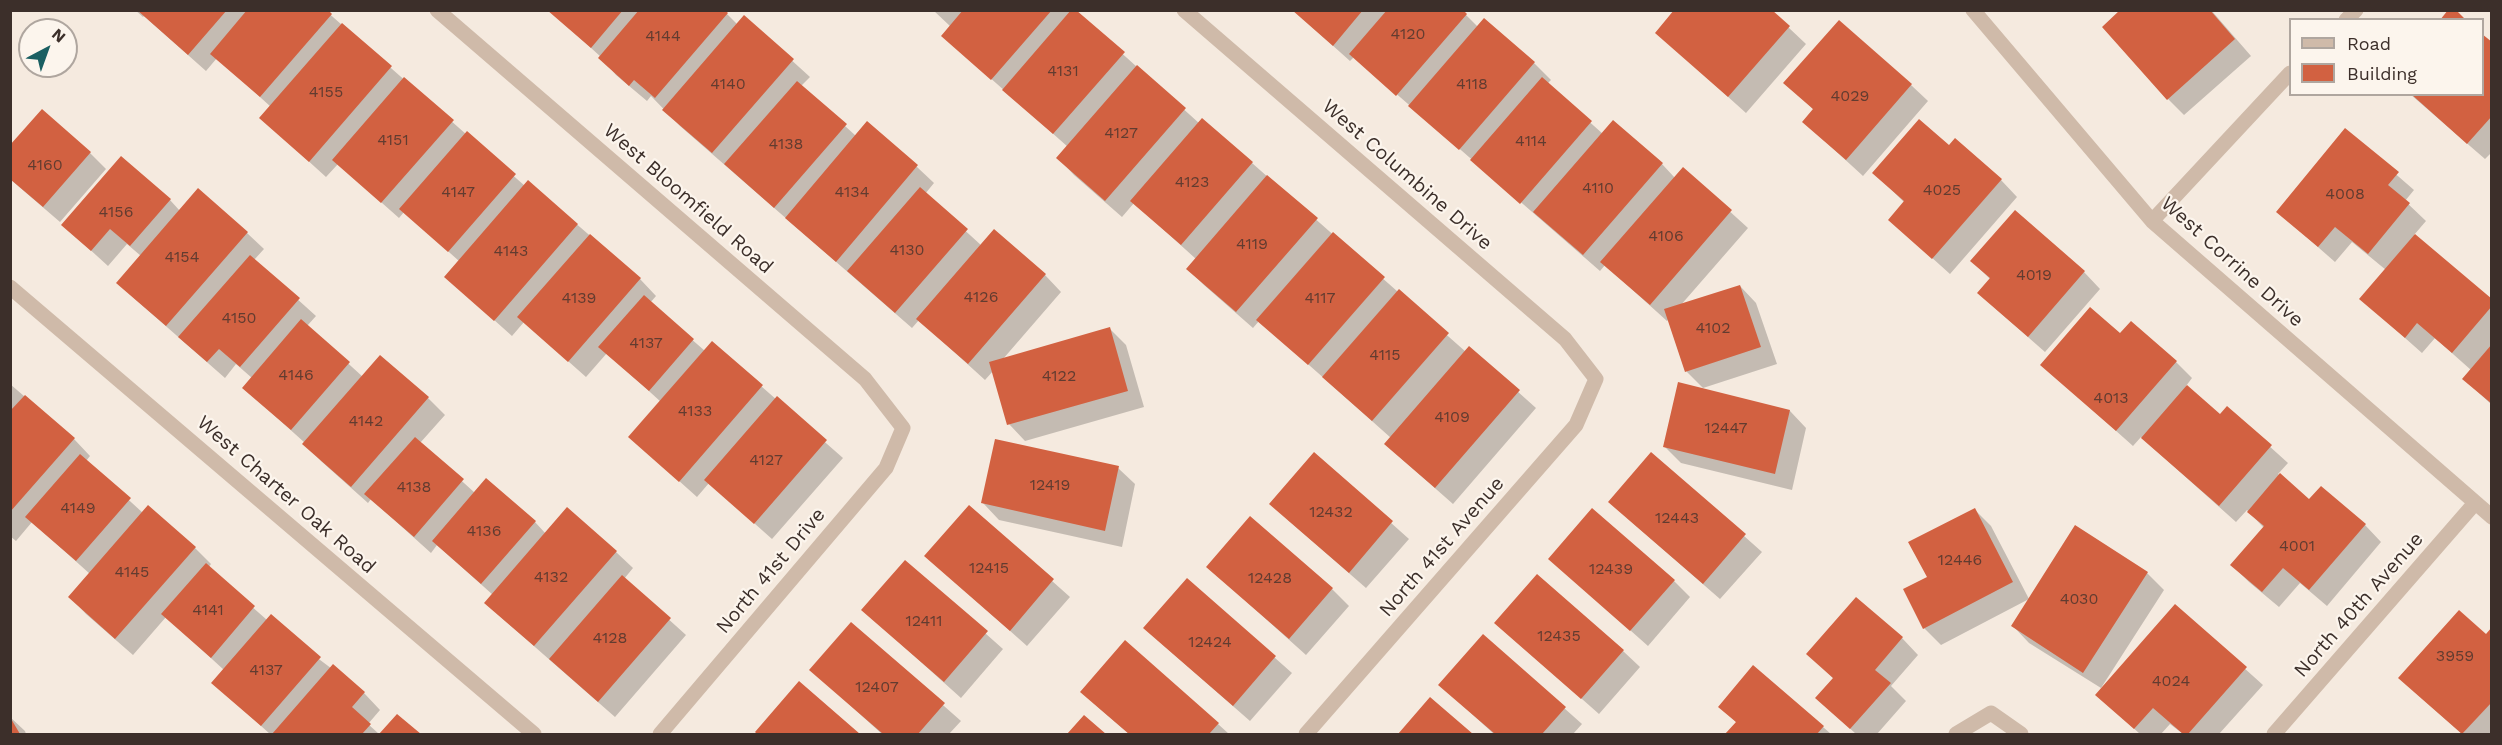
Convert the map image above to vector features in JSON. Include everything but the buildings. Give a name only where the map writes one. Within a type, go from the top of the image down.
[{"type":"street","name":"West Bloomfield Road","points":[[437,10],[865,379],[903,428]]},
{"type":"street","name":"West Columbine Drive","points":[[1184,10],[1565,339],[1596,379]]},
{"type":"street","name":"West Corrine Drive","points":[[1973,10],[2152,221],[2492,517]]},
{"type":"street","points":[[2152,221],[2289,75]]},
{"type":"street","name":"West Charter Oak Road","points":[[10,287],[534,735]]},
{"type":"street","name":"North 41st Avenue","points":[[1306,735],[1576,424],[1596,379]]},
{"type":"street","name":"North 41st Drive","points":[[660,735],[886,468],[903,428]]},
{"type":"street","name":"North 40th Avenue","points":[[2274,735],[2475,503]]},
{"type":"street","points":[[1956,735],[1991,713],[2021,735]]}]
